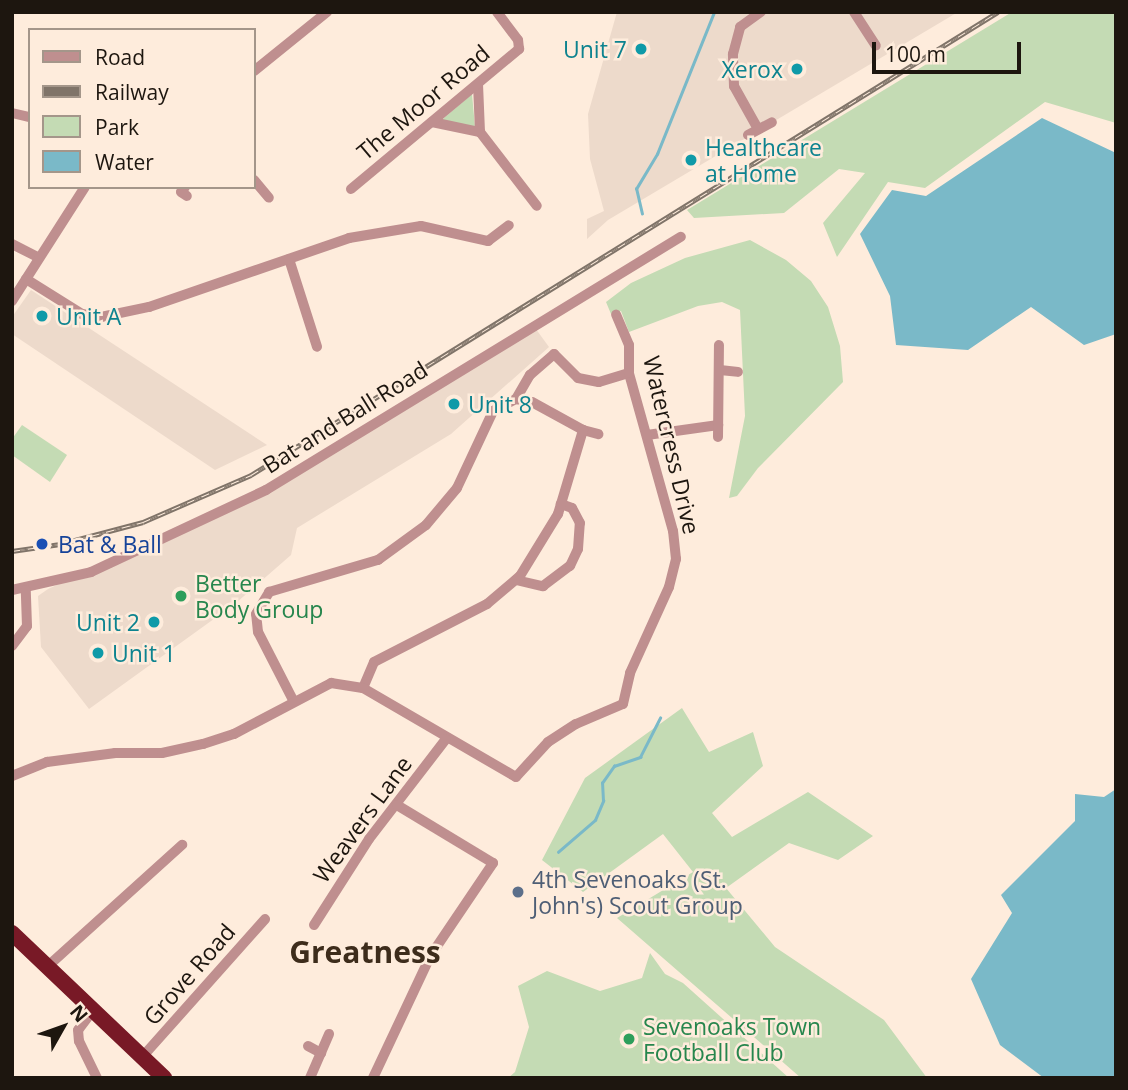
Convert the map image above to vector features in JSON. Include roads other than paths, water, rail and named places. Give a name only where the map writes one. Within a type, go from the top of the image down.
[{"type":"highway","points":[[12,933],[144,1055],[164,1078]]},
{"type":"street","points":[[256,69],[327,12]]},
{"type":"street","name":"The Moor Road","points":[[351,189],[520,47],[497,12]]},
{"type":"street","points":[[761,12],[740,27],[733,54],[734,86],[753,132],[772,122]]},
{"type":"street","points":[[854,12],[876,46]]},
{"type":"street","points":[[478,84],[480,132],[537,206]]},
{"type":"street","points":[[432,122],[480,132]]},
{"type":"street","points":[[256,182],[269,198]]},
{"type":"street","points":[[12,301],[84,189]]},
{"type":"street","points":[[26,279],[82,314],[101,317],[149,307],[349,238],[421,226],[488,241],[509,225]]},
{"type":"street","name":"Bat and Ball Road","points":[[12,590],[26,590],[91,572],[266,490],[681,237]]},
{"type":"street","points":[[12,244],[38,257]]},
{"type":"street","points":[[289,259],[317,347]]},
{"type":"street","name":"Watercress Drive","points":[[446,738],[516,776],[548,742],[576,724],[623,704],[630,673],[669,587],[676,559],[673,531],[629,373],[629,345],[616,315]]},
{"type":"street","points":[[718,437],[719,345]]},
{"type":"street","points":[[293,701],[258,632],[256,614],[261,600],[287,584],[339,574],[378,560],[401,546],[426,525],[457,488],[493,411],[516,399],[530,375],[554,354],[578,378],[599,382],[629,373]]},
{"type":"street","points":[[720,370],[738,372]]},
{"type":"street","points":[[516,399],[542,406],[583,430],[598,434]]},
{"type":"street","points":[[647,435],[718,425]]},
{"type":"street","points":[[363,688],[374,662],[487,604],[516,580],[542,545],[561,504],[583,430]]},
{"type":"street","points":[[516,580],[543,586],[570,566],[578,549],[580,523],[572,508],[561,504]]},
{"type":"street","points":[[12,646],[27,626],[26,590]]},
{"type":"street","points":[[12,776],[47,762],[115,753],[162,752],[203,744],[234,734],[331,682],[363,688],[446,738]]},
{"type":"street","name":"Weavers Lane","points":[[314,925],[354,860],[446,738]]},
{"type":"street","points":[[373,1078],[431,955],[493,863],[397,805]]},
{"type":"street","points":[[48,966],[182,845]]},
{"type":"street","name":"Grove Road","points":[[144,1055],[265,919]]},
{"type":"street","points":[[94,1009],[78,1030],[79,1041],[97,1078]]},
{"type":"street","points":[[310,1078],[329,1034]]},
{"type":"street","points":[[308,1046],[321,1053]]},
{"type":"water","points":[[1042,118],[1116,153],[1116,334],[1084,345],[1031,307],[968,350],[896,345],[890,296],[860,234],[892,190],[926,196]]},
{"type":"water","points":[[1116,789],[1116,1078],[1044,1078],[1000,1045],[971,979],[1012,913],[1001,895],[1075,821],[1075,794],[1104,797]]},
{"type":"waterway","points":[[642,214],[636,189],[657,154],[714,12]]},
{"type":"waterway","points":[[558,852],[595,820],[603,801],[602,783],[614,766],[640,757],[660,718]]},
{"type":"railway","points":[[12,551],[60,544],[143,522],[251,475],[998,12]]},
{"type":"place","name":"Unit 7","points":[[641,49]]},
{"type":"place","name":"Xerox","points":[[797,69]]},
{"type":"place","name":"Healthcare at Home","points":[[691,160]]},
{"type":"place","name":"Unit A","points":[[42,316]]},
{"type":"place","name":"Unit 8","points":[[454,404]]},
{"type":"place","name":"Bat & Ball","points":[[42,544]]},
{"type":"place","name":"Better Body Group","points":[[181,596]]},
{"type":"place","name":"Unit 2","points":[[154,622]]},
{"type":"place","name":"Unit 1","points":[[98,653]]},
{"type":"place","name":"4th Sevenoaks (St. John's) Scout Group","points":[[518,892]]},
{"type":"place","name":"Sevenoaks Town Football Club","points":[[629,1039]]},
{"type":"district","name":"Greatness","points":[[365,952]]}]
